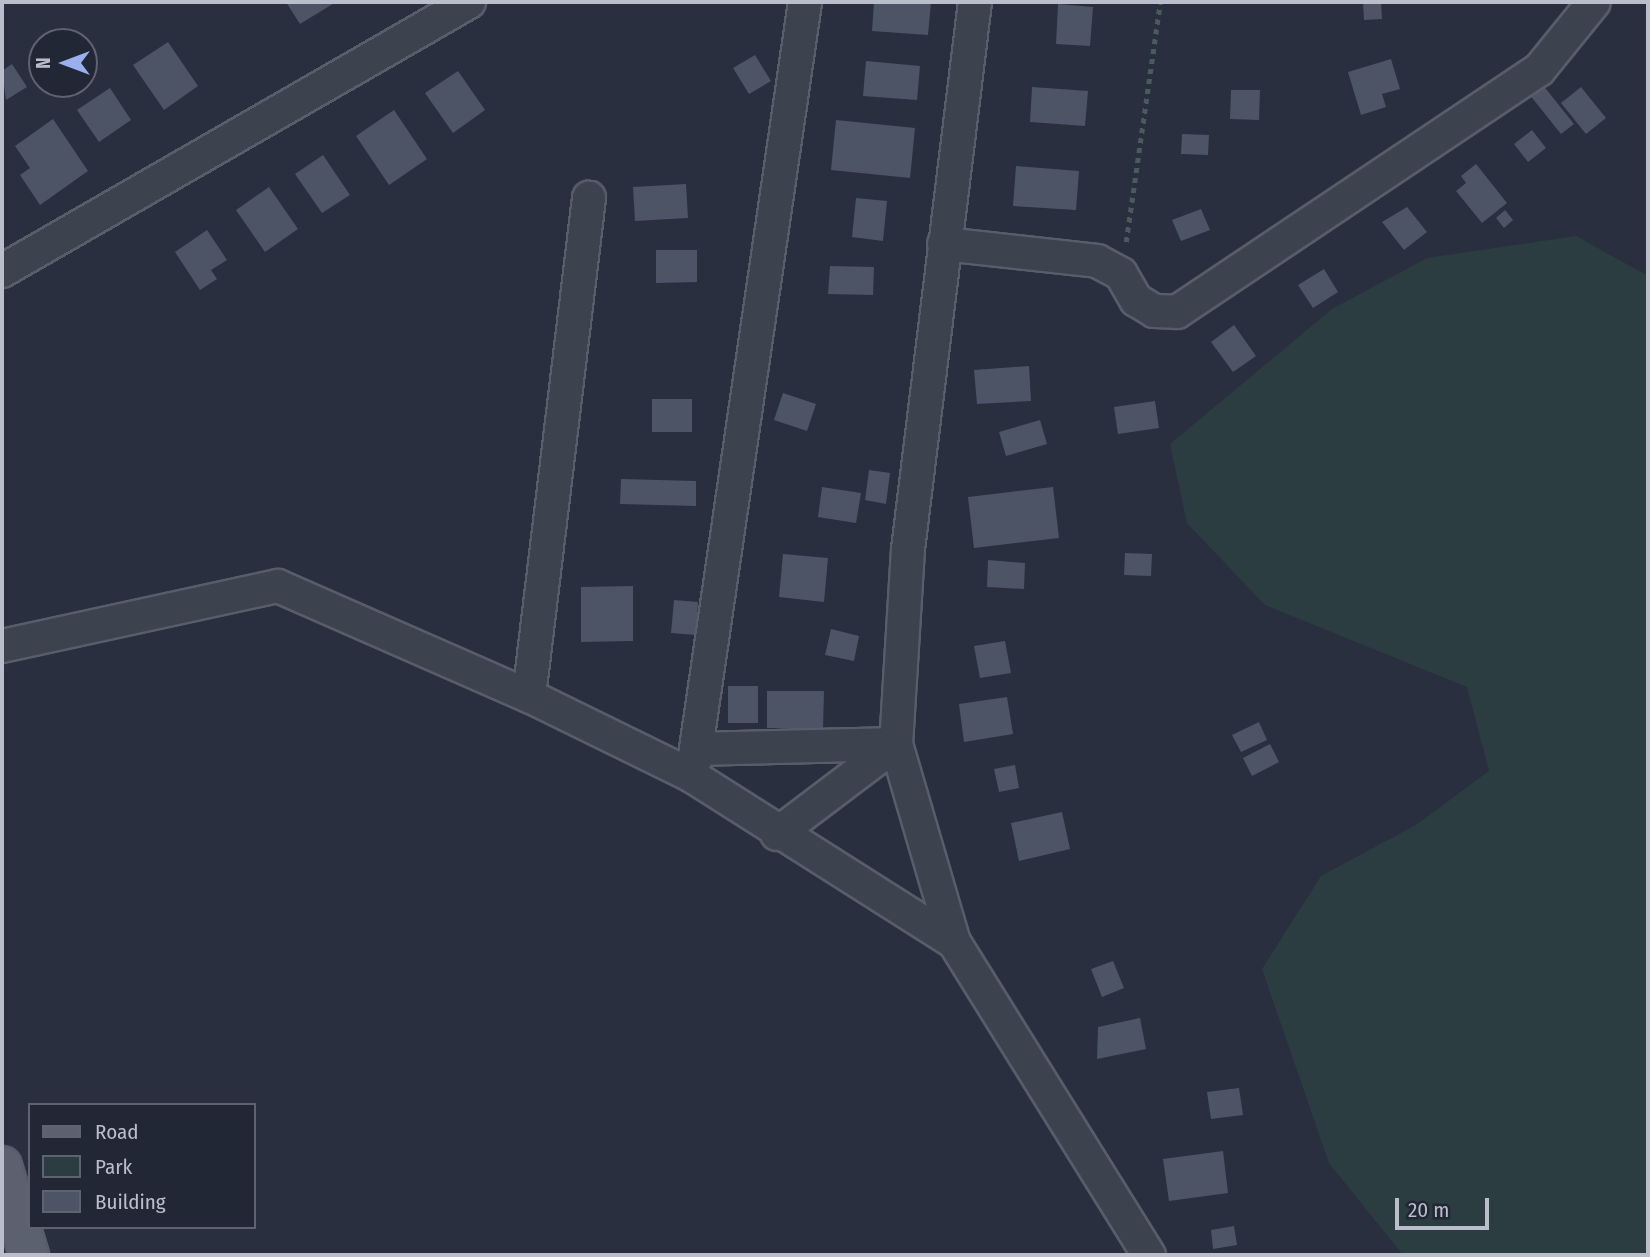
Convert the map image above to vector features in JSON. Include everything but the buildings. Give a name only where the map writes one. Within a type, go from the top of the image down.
[{"type":"main road","points":[[2,1166],[29,1255]]},
{"type":"street","points":[[2,271],[469,2]]},
{"type":"street","points":[[694,762],[805,2]]},
{"type":"street","points":[[975,2],[908,549],[896,744],[954,942],[1149,1255]]},
{"type":"street","points":[[944,244],[1097,261],[1121,274],[1136,300],[1154,311],[1177,312],[1198,303],[1539,70],[1594,2]]},
{"type":"street","points":[[529,695],[589,198]]},
{"type":"street","points":[[2,646],[278,586],[529,695],[694,762],[777,834],[954,942]]},
{"type":"street","points":[[694,762],[896,744]]},
{"type":"street","points":[[777,834],[896,744]]},
{"type":"path","points":[[1121,274],[1160,2]]},
{"type":"green space","points":[[1576,236],[1648,276],[1648,1255],[1403,1255],[1329,1163],[1262,969],[1321,876],[1416,825],[1489,771],[1467,687],[1265,605],[1187,523],[1170,444],[1332,309],[1427,258]]}]
